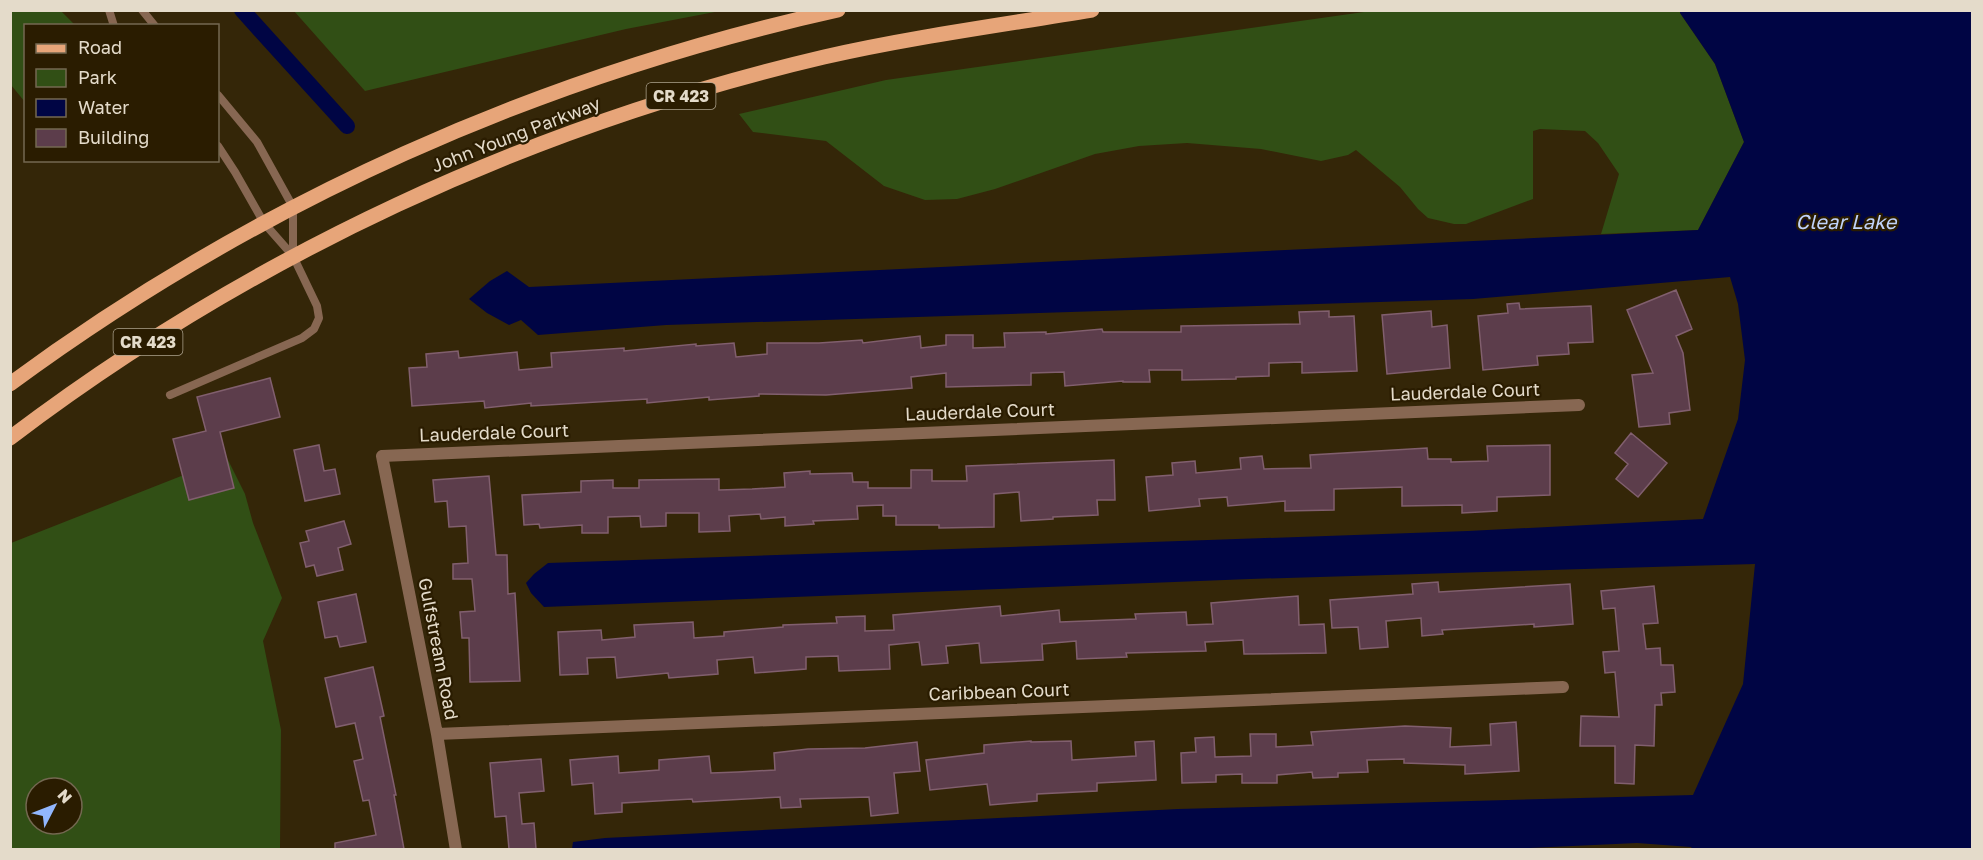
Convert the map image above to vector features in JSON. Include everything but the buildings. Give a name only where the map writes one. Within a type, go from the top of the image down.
[{"type":"main road","name":"John Young Parkway","points":[[10,384],[117,311],[264,223],[416,147],[538,98],[681,50],[838,10]]},
{"type":"main road","name":"John Young Parkway","points":[[10,438],[153,339],[293,256],[377,213],[506,157],[611,118],[745,77],[826,57],[977,28],[1092,10]]},
{"type":"street","name":"Lauderdale Court","points":[[382,456],[1579,405]]},
{"type":"street","name":"Gulfstream Road","points":[[382,456],[437,734],[456,849]]},
{"type":"street","name":"Caribbean Court","points":[[437,734],[1563,687]]},
{"type":"lane","points":[[142,10],[153,24]]},
{"type":"lane","points":[[219,96],[257,142],[293,207],[293,256]]},
{"type":"lane","points":[[170,395],[302,338],[314,329],[319,318],[317,306],[293,256],[264,223],[219,148]]},
{"type":"green space","points":[[1680,10],[1715,64],[1744,142],[1698,230],[1601,234],[1619,174],[1598,143],[1585,131],[1540,129],[1533,131],[1533,199],[1466,224],[1454,224],[1428,218],[1400,187],[1356,150],[1348,155],[1321,161],[1261,149],[1187,143],[1139,146],[1095,154],[995,189],[957,199],[925,200],[884,186],[826,141],[753,132],[739,114],[886,80],[1371,11]]},
{"type":"green space","points":[[10,11],[61,11],[74,24],[24,24],[24,101],[11,85]]},
{"type":"green space","points":[[294,11],[720,11],[626,29],[365,91]]},
{"type":"green space","points":[[227,458],[245,494],[253,523],[282,598],[263,641],[281,730],[280,849],[11,850],[11,543]]},
{"type":"water","name":"Clear Lake","points":[[1680,11],[1972,11],[1972,849],[1693,850],[1691,847],[1637,843],[1483,850],[572,849],[573,842],[605,838],[1178,809],[1693,795],[1743,684],[1755,564],[1250,579],[544,607],[531,593],[526,583],[548,563],[1468,531],[1703,519],[1738,419],[1745,360],[1738,304],[1730,277],[1473,299],[666,325],[538,335],[521,320],[509,325],[487,313],[469,299],[490,281],[507,271],[529,287],[1698,230],[1744,142],[1715,64]]},
{"type":"waterway","points":[[242,10],[347,126]]}]
